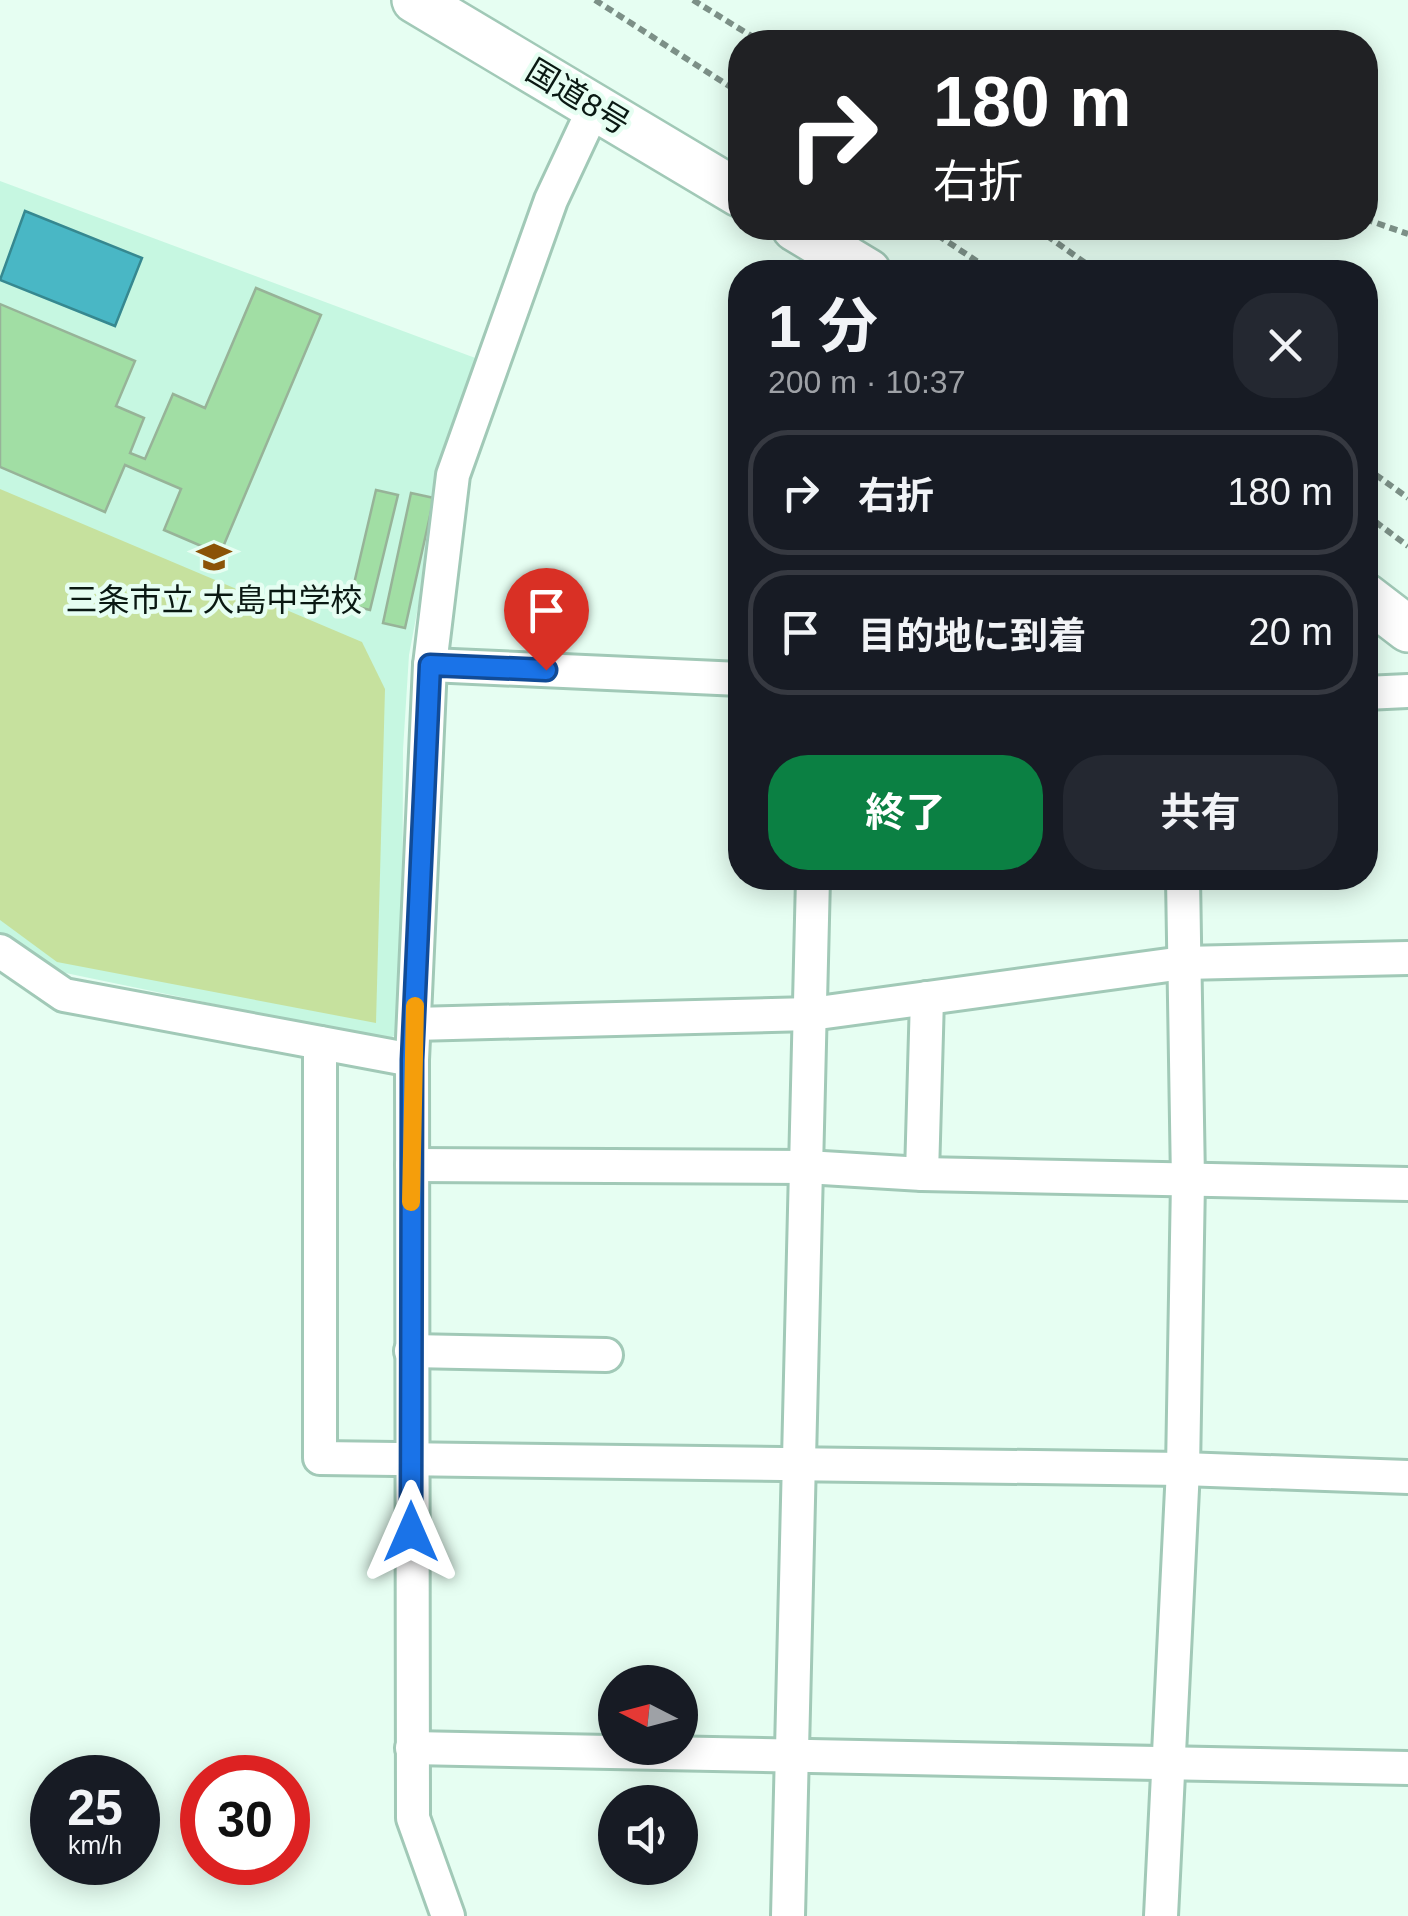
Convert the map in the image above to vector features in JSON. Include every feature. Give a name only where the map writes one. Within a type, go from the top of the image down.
[{"type":"highway","name":"国道8号","points":[[415,0],[728,187]]},
{"type":"highway","points":[[812,240],[841,260]]},
{"type":"highway","points":[[1378,606],[1408,629]]},
{"type":"street","points":[[448,1916],[413,1818],[412,1060],[430,665],[453,474],[550,200],[595,106]]},
{"type":"street","points":[[430,665],[728,677]]},
{"type":"street","points":[[1378,693],[1408,692]]},
{"type":"street","points":[[788,1916],[813,890]]},
{"type":"street","points":[[1161,1916],[1183,1469],[1188,1181],[1183,890]]},
{"type":"street","points":[[0,951],[64,994],[412,1060]]},
{"type":"street","points":[[414,1024],[811,1014],[1183,962],[1408,958]]},
{"type":"street","points":[[922,1174],[927,998]]},
{"type":"street","points":[[320,1043],[320,1458],[800,1468],[1183,1469],[1408,1477]]},
{"type":"street","points":[[412,1165],[806,1166],[922,1174],[1408,1184]]},
{"type":"street","points":[[410,1352],[606,1356]]},
{"type":"street","points":[[412,1748],[1408,1768]]},
{"type":"path","points":[[595,0],[728,86]]},
{"type":"path","points":[[692,0],[741,30]]},
{"type":"path","points":[[1378,223],[1408,234]]},
{"type":"path","points":[[945,240],[975,260]]},
{"type":"path","points":[[1053,240],[1081,260]]},
{"type":"path","points":[[1378,476],[1408,498]]},
{"type":"path","points":[[1378,524],[1408,546]]},
{"type":"shaded area","name":"三条市立 大島中学校","points":[[0,181],[478,359],[446,458],[409,655],[403,750],[402,1032],[386,1040],[56,971],[0,935]]},
{"type":"green space","points":[[0,489],[362,642],[385,689],[376,1023],[57,962],[0,920]]},
{"type":"water","points":[[25,211],[142,258],[115,326],[0,280]]},
{"type":"building","points":[[256,288],[321,315],[220,554],[164,530],[181,489],[125,465],[105,512],[0,467],[0,304],[135,361],[116,406],[144,418],[130,453],[145,459],[173,394],[205,408]]},
{"type":"building","points":[[376,490],[398,495],[370,610],[349,605]]},
{"type":"building","points":[[411,493],[434,498],[405,628],[383,623]]},
{"type":"slow traffic","points":[[411,1202],[415,1006]]},
{"type":"place","name":"三条市立 大島中学校","points":[[214,557]]},
{"type":"route","points":[[411,1532],[412,1060],[430,665],[546,670]]}]
